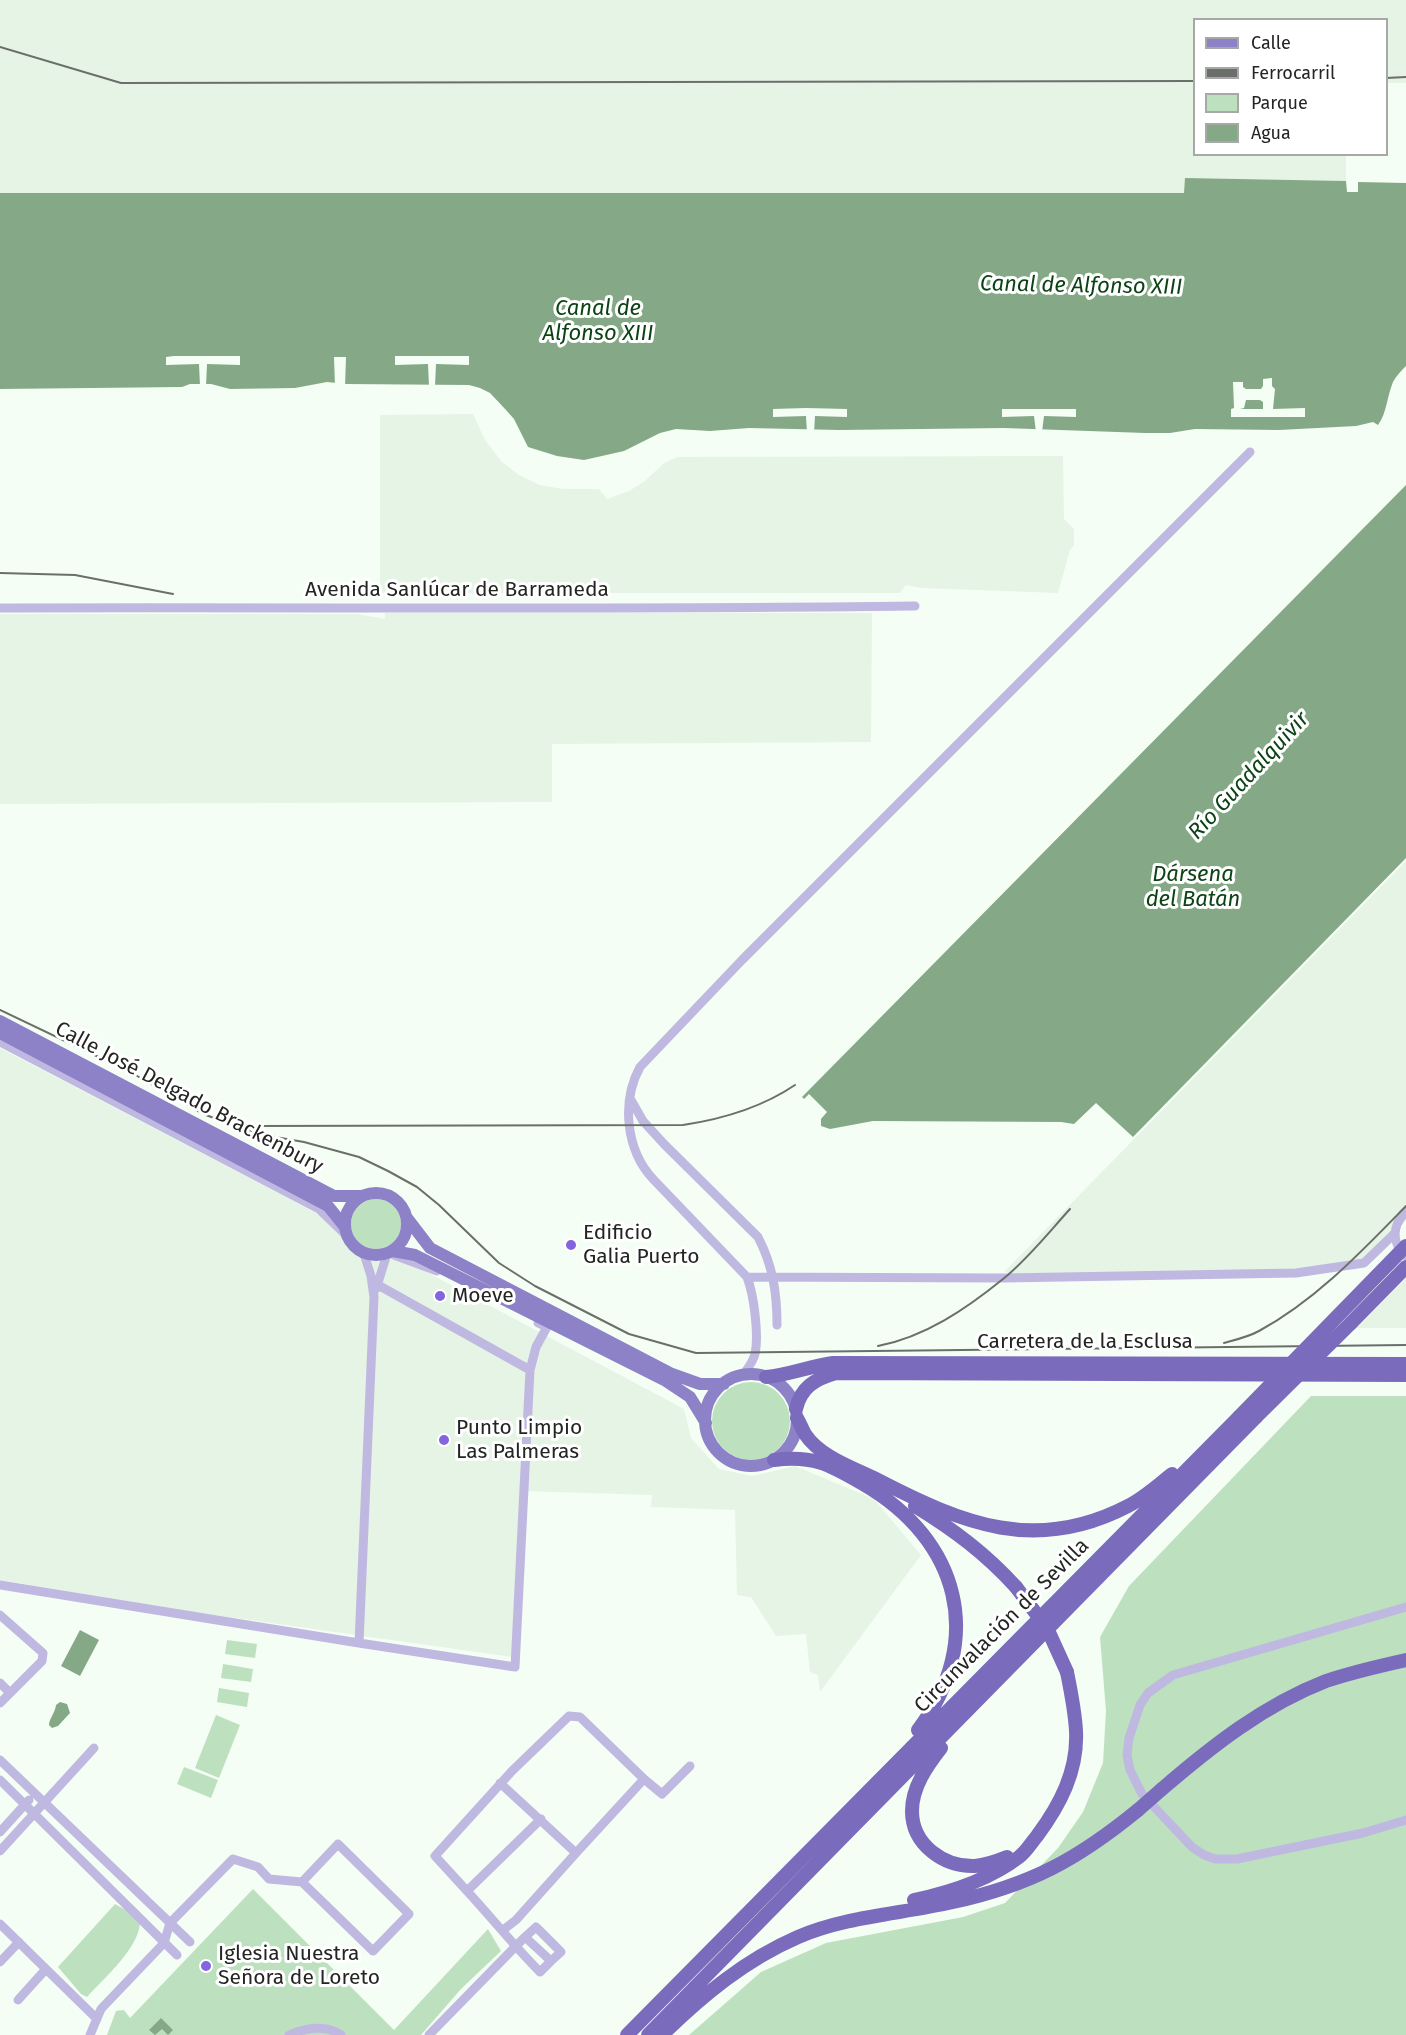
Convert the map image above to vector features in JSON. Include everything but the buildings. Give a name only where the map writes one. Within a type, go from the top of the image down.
[{"type":"highway","name":"Circunvalación de Sevilla","points":[[627,2035],[1406,1246]]},
{"type":"highway","name":"Circunvalación de Sevilla","points":[[648,2035],[1406,1267]]},
{"type":"highway","name":"Carretera de la Esclusa","points":[[766,1377],[784,1376],[822,1364],[833,1363],[1406,1364]]},
{"type":"highway","name":"Carretera de la Esclusa","points":[[796,1413],[798,1399],[804,1389],[815,1381],[836,1373],[1406,1375]]},
{"type":"highway","points":[[796,1413],[805,1434],[824,1452],[882,1489],[969,1521],[1010,1530],[1048,1530],[1074,1526],[1130,1506],[1205,1450]]},
{"type":"highway","points":[[774,1460],[806,1458],[829,1464],[912,1504],[954,1530],[981,1551],[1016,1587],[1047,1628],[1067,1672],[1072,1699],[1076,1732],[1073,1764],[1063,1796],[1028,1849],[1010,1863],[967,1886],[850,1913],[837,1924]]},
{"type":"highway","points":[[882,1489],[930,1543],[945,1570],[954,1601],[957,1631],[950,1674],[940,1698],[889,1768]]},
{"type":"highway","points":[[662,2035],[710,1990],[735,1971],[798,1937],[837,1924],[952,1903],[1035,1878],[1077,1856],[1107,1835],[1204,1753],[1246,1722],[1286,1699],[1325,1682],[1406,1660]]},
{"type":"highway","points":[[976,1702],[929,1763],[916,1786],[912,1811],[917,1833],[929,1851],[952,1863],[975,1866],[992,1863],[1010,1855],[1036,1837]]},
{"type":"main road","name":"Calle José Delgado Brackenbury","points":[[0,1021],[334,1196],[362,1196]]},
{"type":"main road","name":"Calle José Delgado Brackenbury","points":[[0,1033],[328,1206],[345,1231]]},
{"type":"main road","points":[[706,1423],[708,1405],[717,1390],[743,1375],[766,1377],[784,1388],[796,1413],[795,1432],[789,1445],[774,1460],[765,1464],[747,1466],[730,1460],[722,1455],[711,1441],[706,1423],[690,1397],[666,1381],[415,1255],[389,1253],[372,1256],[364,1254],[353,1246],[345,1231],[349,1208],[362,1196],[377,1193],[388,1196],[398,1202],[430,1248],[672,1374],[700,1384],[724,1384]]},
{"type":"main road","points":[[389,1253],[401,1244],[406,1234],[407,1218]]},
{"type":"street","points":[[743,1375],[751,1365],[755,1352],[754,1297],[747,1276],[644,1169],[637,1157],[628,1114],[634,1078],[649,1056],[742,960],[1250,452]]},
{"type":"street","name":"Avenida Sanlúcar de Barrameda","points":[[0,608],[498,609],[915,606]]},
{"type":"street","points":[[0,1041],[319,1209],[345,1231]]},
{"type":"street","points":[[631,1101],[643,1121],[664,1144],[758,1237],[768,1256],[773,1276],[777,1300],[777,1325]]},
{"type":"street","points":[[1406,1212],[1396,1225],[1395,1233],[1399,1248],[1406,1256]]},
{"type":"street","points":[[747,1276],[1004,1278],[1296,1273],[1364,1263],[1395,1233]]},
{"type":"street","points":[[374,1297],[389,1253],[437,1271],[571,1339],[620,1357]]},
{"type":"street","points":[[359,1643],[374,1297],[364,1254]]},
{"type":"street","points":[[378,1285],[530,1370]]},
{"type":"street","points":[[0,1585],[514,1667],[530,1370],[536,1347],[547,1327]]},
{"type":"street","points":[[1406,1607],[1173,1675],[1148,1693],[1140,1705],[1131,1730],[1127,1755],[1130,1770],[1142,1794],[1192,1847],[1215,1859],[1237,1858],[1351,1835],[1406,1820]]},
{"type":"street","points":[[0,1615],[43,1653],[42,1661],[0,1703]]},
{"type":"street","points":[[0,1683],[10,1693]]},
{"type":"street","points":[[516,1920],[536,1927],[561,1952],[540,1972],[435,1856],[500,1783],[568,1716],[580,1717],[662,1794],[690,1766]]},
{"type":"street","points":[[0,1851],[94,1748]]},
{"type":"street","points":[[0,1760],[190,1942]]},
{"type":"street","points":[[503,1930],[516,1920],[644,1779]]},
{"type":"street","points":[[0,1780],[177,1955]]},
{"type":"street","points":[[500,1783],[576,1853]]},
{"type":"street","points":[[0,1832],[34,1794]]},
{"type":"street","points":[[467,1891],[541,1819]]},
{"type":"street","points":[[90,2035],[101,2009],[164,1943],[170,1923],[233,1859],[258,1866],[269,1880],[302,1882],[372,1952],[409,1914],[338,1844],[302,1882]]},
{"type":"street","points":[[429,2035],[536,1927]]},
{"type":"street","points":[[2,1928],[97,2019]]},
{"type":"street","points":[[525,1937],[551,1961]]},
{"type":"street","points":[[0,1962],[19,1942]]},
{"type":"street","points":[[18,2000],[46,1969]]},
{"type":"street","points":[[289,2035],[314,2028],[335,2030],[341,2035]]},
{"type":"shaded area","points":[[0,0],[1406,0],[1406,83],[1388,83],[1388,18],[1193,18],[1193,156],[1346,156],[1346,181],[1185,178],[1185,193],[0,193]]},
{"type":"shaded area","points":[[473,414],[485,440],[502,462],[519,475],[540,485],[563,489],[599,489],[607,499],[629,491],[645,481],[664,463],[677,457],[1063,456],[1064,519],[1074,529],[1074,545],[1070,550],[1058,593],[922,588],[906,585],[900,593],[380,593],[380,415]]},
{"type":"shaded area","points":[[385,613],[872,613],[871,742],[552,744],[552,802],[0,804],[0,614],[357,614],[385,619]]},
{"type":"shaded area","points":[[1406,861],[1406,1220],[1366,1260],[1299,1269],[1010,1275],[1005,1271]]},
{"type":"shaded area","points":[[0,1048],[684,1409],[691,1438],[719,1469],[752,1476],[795,1466],[874,1499],[921,1555],[820,1692],[818,1675],[810,1672],[806,1634],[776,1636],[751,1597],[737,1595],[735,1510],[651,1507],[652,1495],[521,1491],[512,1657],[193,1612],[0,1580]]},
{"type":"shaded area","points":[[1406,1278],[1406,1328],[1357,1328]]},
{"type":"green space","points":[[376,1199],[394,1206],[401,1224],[394,1242],[376,1249],[358,1242],[351,1224],[358,1206]]},
{"type":"green space","points":[[743,1382],[759,1382],[773,1388],[784,1399],[790,1413],[790,1429],[784,1443],[773,1454],[759,1460],[743,1460],[729,1454],[718,1443],[712,1429],[712,1413],[718,1399],[729,1388]]},
{"type":"green space","points":[[1311,1396],[1406,1396],[1406,2035],[689,2035],[761,1972],[826,1943],[963,1917],[1005,1903],[1058,1848],[1083,1812],[1103,1763],[1106,1711],[1100,1637],[1129,1586]]},
{"type":"green space","points":[[227,1640],[257,1644],[255,1658],[225,1654]]},
{"type":"green space","points":[[223,1664],[253,1669],[251,1682],[221,1678]]},
{"type":"green space","points":[[219,1688],[249,1693],[247,1707],[217,1702]]},
{"type":"green space","points":[[216,1715],[240,1725],[219,1778],[195,1768]]},
{"type":"green space","points":[[184,1767],[218,1780],[211,1798],[177,1784]]},
{"type":"green space","points":[[253,1889],[394,2030],[488,1929],[501,1951],[461,1989],[421,2035],[107,2035],[116,2011],[124,2010],[130,2018]]},
{"type":"green space","points":[[115,1904],[140,1918],[139,1928],[121,1961],[87,1997],[81,1994],[58,1967]]},
{"type":"water","name":"Canal de Alfonso XIII","points":[[1185,178],[1346,181],[1347,192],[1358,192],[1358,182],[1406,183],[1406,366],[1393,382],[1378,425],[1373,422],[1356,426],[1279,430],[1195,429],[1170,433],[1004,428],[839,430],[749,428],[710,431],[676,429],[660,433],[624,451],[584,460],[557,456],[528,447],[514,419],[490,393],[469,385],[327,382],[295,388],[230,389],[211,384],[190,384],[182,387],[0,389],[0,193],[1184,193]]},
{"type":"water","name":"Dársena del Batán","points":[[1406,485],[1406,858],[1133,1137],[1096,1103],[1074,1124],[1061,1122],[873,1121],[830,1129],[821,1126],[821,1119],[827,1112],[809,1094],[804,1099],[802,1097]]},
{"type":"water","points":[[80,1630],[99,1640],[80,1676],[61,1666]]},
{"type":"water","points":[[60,1702],[67,1704],[70,1713],[58,1726],[52,1728],[49,1725],[50,1720],[56,1705]]},
{"type":"water","points":[[161,2018],[173,2030],[168,2035],[162,2029],[155,2035],[149,2030]]},
{"type":"pier","points":[[240,356],[240,365],[207,364],[206,386],[200,386],[199,364],[166,365],[166,357]]},
{"type":"pier","points":[[395,356],[469,356],[469,365],[436,364],[435,386],[429,386],[428,364],[395,365]]},
{"type":"pier","points":[[334,357],[346,357],[345,387],[335,386]]},
{"type":"pier","points":[[1272,378],[1272,386],[1275,389],[1273,409],[1305,408],[1305,417],[1231,417],[1231,409],[1234,408],[1233,382],[1243,382],[1243,387],[1246,389],[1261,389],[1263,379]],"holes":[[[1246,400],[1263,402],[1263,409],[1240,409],[1244,408]]]},
{"type":"pier","points":[[773,409],[847,409],[847,417],[815,416],[814,433],[807,433],[806,416],[773,417]]},
{"type":"pier","points":[[1002,409],[1076,409],[1076,417],[1044,416],[1042,432],[1036,432],[1034,416],[1002,417]]},
{"type":"railway","points":[[0,47],[121,83],[1193,81]]},
{"type":"railway","points":[[1388,78],[1406,77]]},
{"type":"railway","points":[[0,573],[75,575],[173,594]]},
{"type":"railway","points":[[0,1010],[132,1073],[203,1114],[258,1134],[304,1142],[359,1157],[388,1171],[417,1187],[499,1263],[535,1286],[629,1334],[696,1353],[1406,1345]]},
{"type":"railway","points":[[247,1124],[257,1126],[683,1125],[741,1111],[769,1100],[795,1085]]},
{"type":"railway","points":[[1224,1343],[1259,1331],[1300,1305],[1337,1274],[1406,1206]]},
{"type":"railway","points":[[878,1346],[912,1336],[960,1311],[1021,1263],[1070,1209]]},
{"type":"place","name":"Edificio Galia Puerto","points":[[571,1245]]},
{"type":"place","name":"Moeve","points":[[440,1296]]},
{"type":"place","name":"Punto Limpio Las Palmeras","points":[[444,1440]]},
{"type":"place","name":"Iglesia Nuestra Señora de Loreto","points":[[206,1966]]},
{"type":"water label","name":"Río Guadalquivir","points":[[1249,776]]}]
